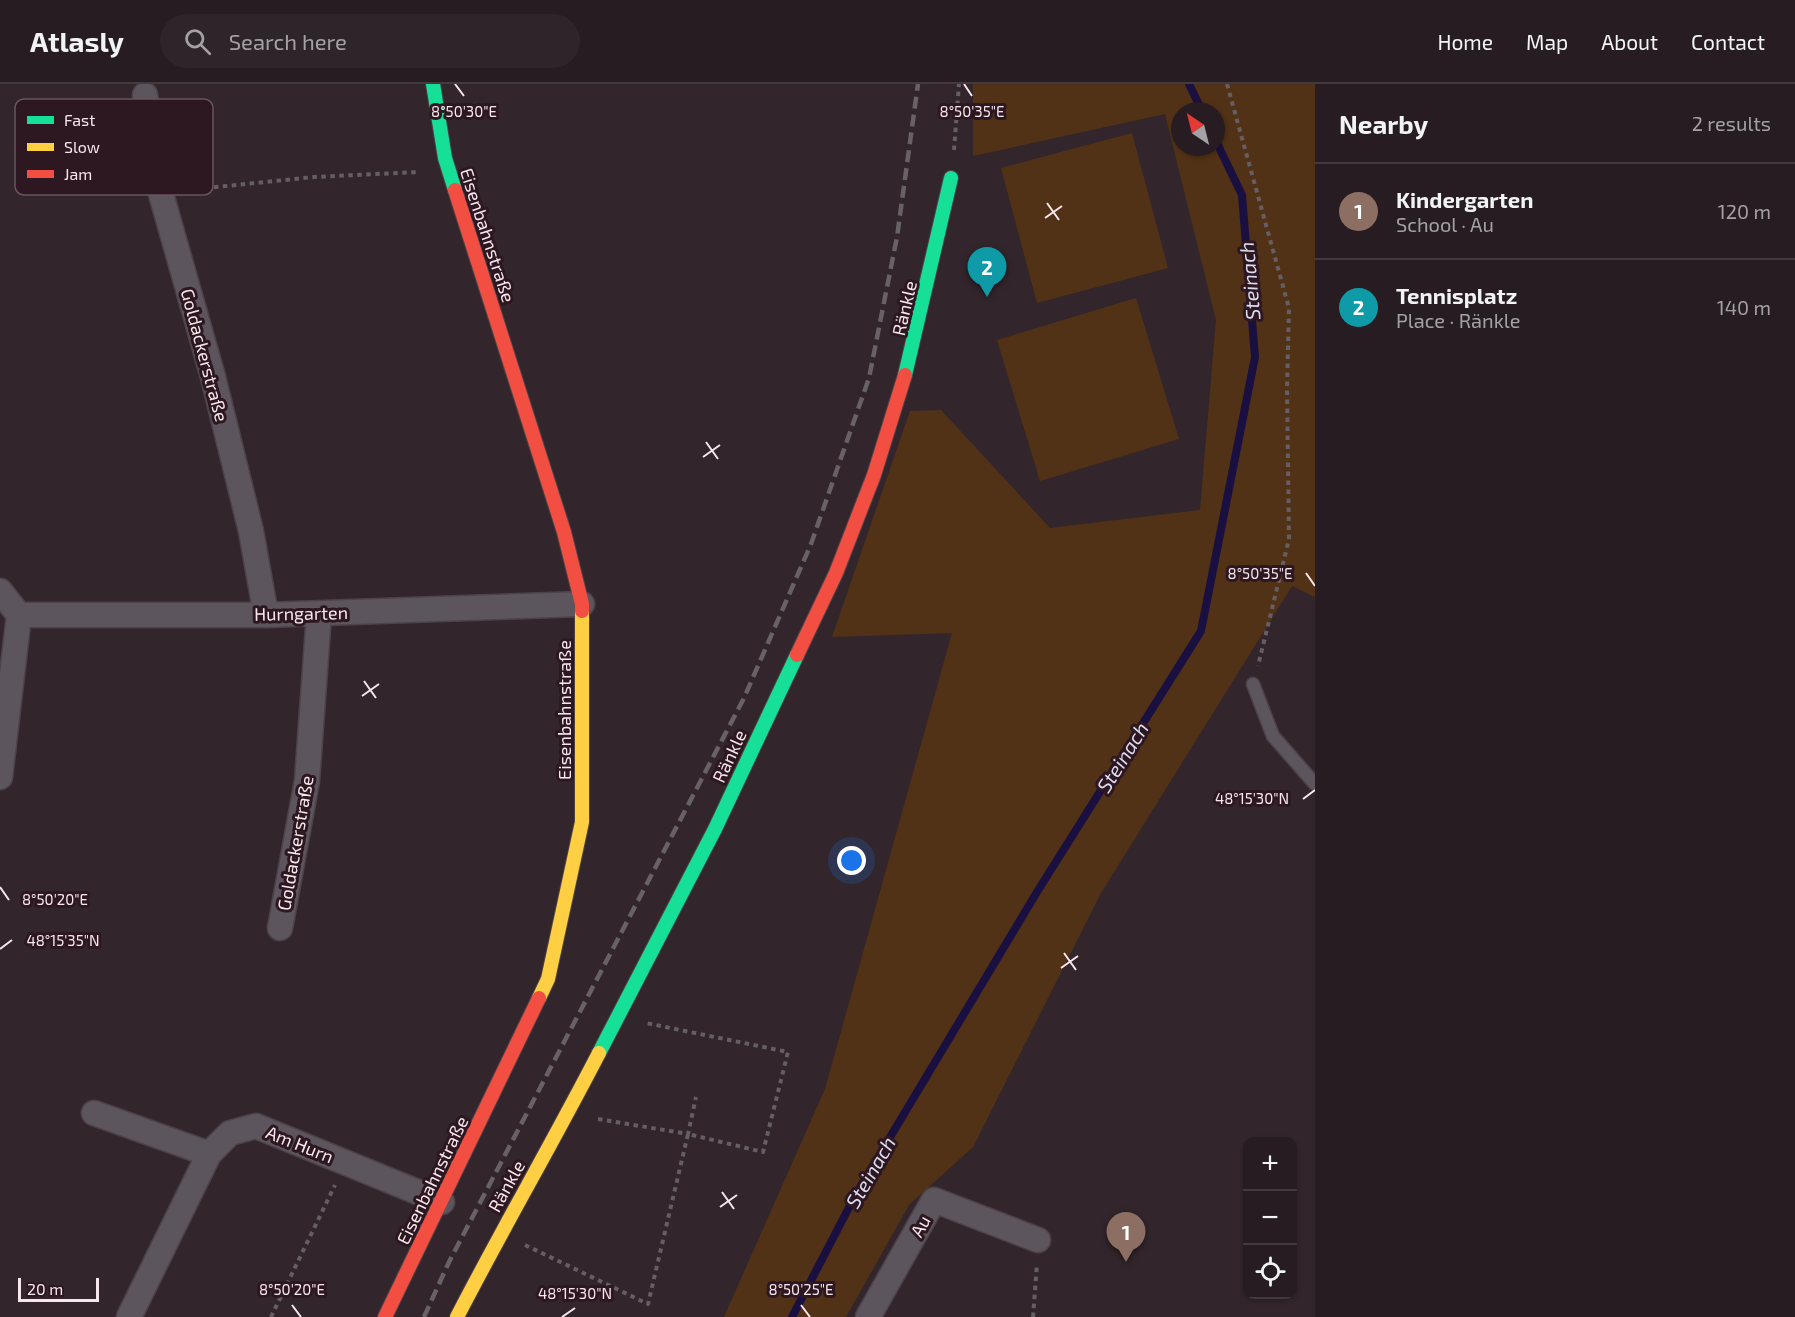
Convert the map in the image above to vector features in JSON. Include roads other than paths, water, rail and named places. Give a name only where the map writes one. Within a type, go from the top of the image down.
[{"type":"street","name":"Eisenbahnstraße","points":[[385,1317],[548,979],[582,822],[582,604],[564,532],[449,172],[433,84]]},
{"type":"street","name":"Goldackerstraße","points":[[145,95],[146,99]]},
{"type":"street","name":"Ränkle","points":[[458,1317],[500,1233],[567,1114],[715,829],[836,573],[874,475],[911,356],[951,178]]},
{"type":"street","name":"Goldackerstraße","points":[[161,195],[218,399],[251,531],[267,615]]},
{"type":"street","points":[[0,591],[19,615],[0,777]]},
{"type":"street","name":"Hurngarten","points":[[19,615],[319,614],[582,604]]},
{"type":"street","name":"Goldackerstraße","points":[[280,928],[307,781],[319,614]]},
{"type":"street","points":[[94,1113],[208,1154],[129,1317]]},
{"type":"street","name":"Am Hurn","points":[[208,1154],[230,1133],[256,1126],[442,1202]]},
{"type":"street","name":"Au","points":[[868,1317],[934,1200],[1038,1240]]},
{"type":"lane","points":[[1253,684],[1273,736],[1315,784]]},
{"type":"waterway","name":"Steinach","points":[[1189,84],[1198,102]]},
{"type":"waterway","name":"Steinach","points":[[792,1317],[856,1194],[1037,892],[1201,631],[1255,357],[1242,195],[1223,156]]},
{"type":"railway","points":[[424,1317],[449,1262],[744,698],[811,544],[869,378],[897,237],[918,84]]},
{"type":"place","name":"Tennisplatz","points":[[987,297]]},
{"type":"place","name":"Kindergarten","points":[[1126,1262]]}]
